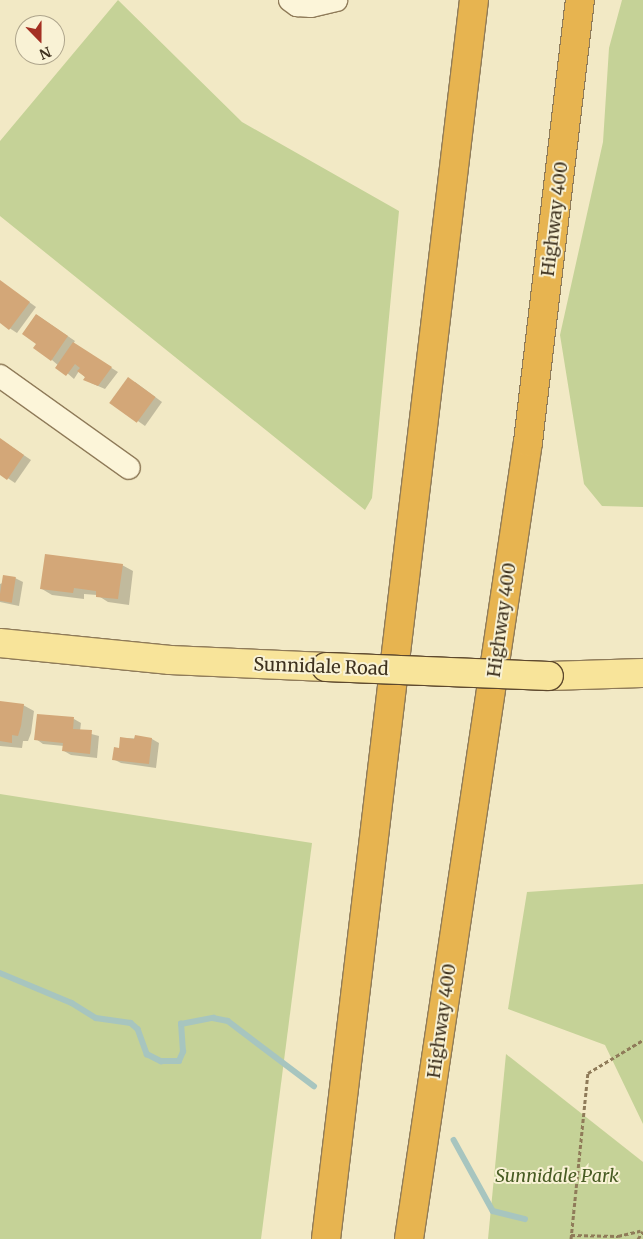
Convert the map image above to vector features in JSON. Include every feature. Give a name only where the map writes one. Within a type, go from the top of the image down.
[{"type":"highway","points":[[326,1239],[474,0]]},
{"type":"highway","name":"Highway 400","points":[[409,1239],[528,442],[580,0]]},
{"type":"main road","name":"Sunnidale Road","points":[[0,643],[170,660],[549,676],[643,673]]},
{"type":"street","points":[[290,0],[297,5],[310,6],[336,0]]},
{"type":"street","points":[[0,376],[129,468]]},
{"type":"path","points":[[642,1231],[618,1236],[571,1237],[588,1073],[643,1040]]},
{"type":"path","points":[[638,1239],[642,1231]]},
{"type":"green space","points":[[118,0],[242,122],[399,211],[372,498],[365,510],[0,216],[0,141]]},
{"type":"green space","points":[[622,0],[643,0],[643,507],[602,506],[584,484],[560,335],[603,142],[609,48]]},
{"type":"green space","points":[[0,794],[312,843],[261,1239],[0,1239]]},
{"type":"green space","points":[[643,884],[643,1124],[605,1045],[508,1009],[527,892]]},
{"type":"green space","name":"Sunnidale Park","points":[[506,1054],[643,1162],[643,1239],[488,1239]]},
{"type":"building","points":[[0,280],[30,302],[9,330],[0,323]]},
{"type":"building","points":[[36,314],[68,336],[51,361],[33,348],[36,344],[22,334]]},
{"type":"building","points":[[73,342],[112,367],[98,386],[83,380],[85,377],[77,371],[80,368],[75,364],[66,376],[55,368]]},
{"type":"building","points":[[128,377],[156,397],[137,423],[109,403]]},
{"type":"building","points":[[0,438],[24,455],[7,480],[0,475]]},
{"type":"building","points":[[45,554],[123,564],[118,599],[96,597],[96,591],[74,588],[73,593],[40,589]]},
{"type":"building","points":[[3,575],[16,577],[12,603],[0,601]]},
{"type":"building","points":[[0,701],[24,704],[18,736],[12,735],[12,743],[0,741]]},
{"type":"building","points":[[37,714],[74,717],[73,729],[92,730],[90,754],[62,751],[63,743],[34,740]]},
{"type":"building","points":[[135,735],[152,738],[149,764],[112,760],[114,747],[119,748],[120,737],[134,739]]},
{"type":"waterway","points":[[0,973],[72,1003],[96,1018],[131,1023],[138,1029],[147,1054],[161,1061],[179,1061],[183,1052],[181,1024],[213,1018],[228,1021],[314,1086]]},
{"type":"waterway","points":[[454,1140],[493,1211],[525,1219]]}]
